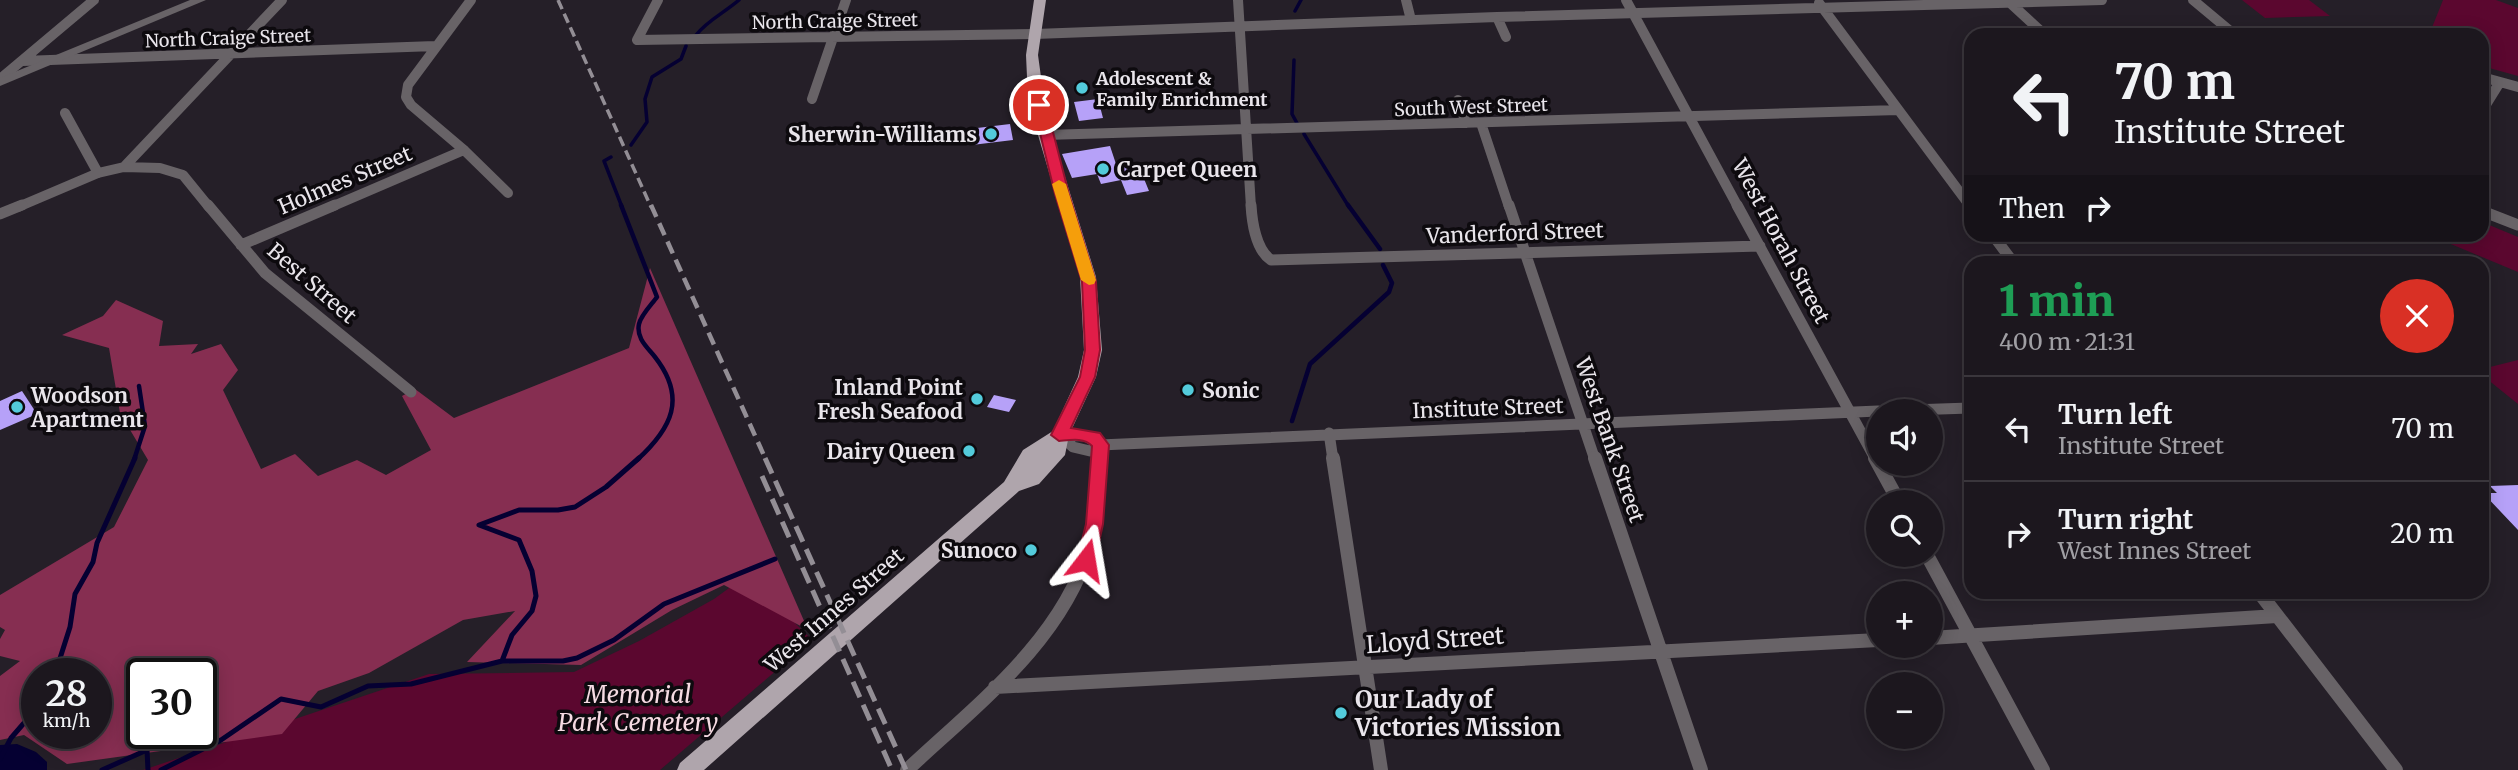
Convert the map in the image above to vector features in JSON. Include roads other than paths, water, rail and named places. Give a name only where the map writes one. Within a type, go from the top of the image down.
[{"type":"main road","name":"West Innes Street","points":[[688,770],[1012,486],[1032,479],[1058,450],[1059,435],[1087,377],[1093,350],[1093,321],[1088,277],[1045,135],[1034,77],[1035,34],[1040,0]]},
{"type":"street","points":[[0,80],[94,0]]},
{"type":"street","points":[[0,80],[200,0]]},
{"type":"street","points":[[124,167],[282,0]]},
{"type":"street","points":[[471,0],[408,85],[406,97],[411,106],[464,150],[508,193]]},
{"type":"street","points":[[637,40],[658,0]]},
{"type":"street","points":[[812,99],[846,0]]},
{"type":"street","points":[[1238,0],[1248,131]]},
{"type":"street","points":[[1406,0],[1411,20]]},
{"type":"street","name":"West Horah Street","points":[[1626,0],[1892,490]]},
{"type":"street","points":[[1035,34],[1497,17],[1633,15],[1819,4],[2102,0]]},
{"type":"street","points":[[2193,0],[2227,28]]},
{"type":"street","points":[[2008,2],[2037,28]]},
{"type":"street","points":[[1819,4],[1964,198]]},
{"type":"street","points":[[1497,17],[1506,37]]},
{"type":"street","name":"North Craige Street","points":[[637,40],[1035,34]]},
{"type":"street","name":"North Craige Street","points":[[0,64],[435,46]]},
{"type":"street","points":[[2489,79],[2518,87]]},
{"type":"street","points":[[2489,100],[2500,82]]},
{"type":"street","points":[[1458,100],[1466,123]]},
{"type":"street","name":"South West Street","points":[[1045,135],[1898,110]]},
{"type":"street","points":[[65,113],[98,173]]},
{"type":"street","name":"West Bank Street","points":[[1481,122],[1701,770]]},
{"type":"street","name":"Vanderford Street","points":[[1248,131],[1252,223],[1265,256],[1271,260],[1760,246]]},
{"type":"street","name":"Holmes Street","points":[[241,244],[464,150]]},
{"type":"street","name":"Best Street","points":[[0,214],[98,173],[124,167],[160,167],[183,175],[264,273],[411,392]]},
{"type":"street","points":[[2489,214],[2518,225]]},
{"type":"street","name":"Institute Street","points":[[1943,409],[1964,408]]},
{"type":"street","name":"Institute Street","points":[[1059,435],[1073,447],[1090,451],[1100,445],[1329,433],[1866,411]]},
{"type":"street","points":[[1329,433],[1381,770]]},
{"type":"street","points":[[907,770],[995,687],[1065,603],[1086,560],[1095,524],[1100,445]]},
{"type":"street","points":[[1934,567],[2043,770]]},
{"type":"street","points":[[2264,599],[2396,770]]},
{"type":"street","points":[[1943,637],[2277,616]]},
{"type":"street","name":"Lloyd Street","points":[[995,687],[1366,668],[1661,649],[1866,640]]},
{"type":"waterway","points":[[696,35],[739,0]]},
{"type":"waterway","points":[[1295,11],[1301,0]]},
{"type":"waterway","points":[[631,145],[647,122],[645,99],[652,77],[681,59],[686,46]]},
{"type":"waterway","points":[[1294,60],[1292,114],[1298,125]]},
{"type":"waterway","points":[[1304,134],[1349,207]]},
{"type":"waterway","points":[[611,157],[604,161],[622,207]]},
{"type":"waterway","points":[[621,205],[657,297],[640,321],[639,334],[665,372],[673,399],[667,424],[639,458]]},
{"type":"waterway","points":[[1348,205],[1380,249]]},
{"type":"waterway","points":[[1292,421],[1310,364],[1389,292],[1392,283],[1383,265]]},
{"type":"waterway","points":[[134,460],[145,426],[139,386]]},
{"type":"waterway","points":[[60,658],[70,627],[75,594],[93,562],[97,543],[135,458]]},
{"type":"waterway","points":[[502,661],[512,635],[532,611],[536,596],[532,571],[519,540],[479,525],[519,510],[575,507],[606,487],[639,458]]},
{"type":"waterway","points":[[502,661],[563,661],[577,658],[614,640],[664,604],[775,559]]},
{"type":"waterway","points":[[161,770],[221,740],[281,699],[321,707],[368,686],[411,684],[502,661]]},
{"type":"waterway","points":[[0,759],[11,738],[21,726]]},
{"type":"waterway","points":[[102,770],[147,750],[148,770]]},
{"type":"railway","points":[[558,0],[651,207]]},
{"type":"railway","points":[[651,205],[766,460]]},
{"type":"railway","points":[[765,458],[906,770]]},
{"type":"railway","points":[[762,476],[892,770]]},
{"type":"place","name":"Adolescent & Family Enrichment","points":[[1082,88]]},
{"type":"place","name":"Sherwin-Williams","points":[[991,134]]},
{"type":"place","name":"Carpet Queen","points":[[1103,169]]},
{"type":"place","name":"Sonic","points":[[1188,390]]},
{"type":"place","name":"Inland Point Fresh Seafood","points":[[977,399]]},
{"type":"place","name":"Woodson Apartment","points":[[17,407]]},
{"type":"place","name":"Dairy Queen","points":[[969,451]]},
{"type":"place","name":"Sunoco","points":[[1031,550]]},
{"type":"place","name":"Our Lady of Victories Mission","points":[[1341,713]]},
{"type":"park label","name":"Memorial Park Cemetery","points":[[638,708]]}]
